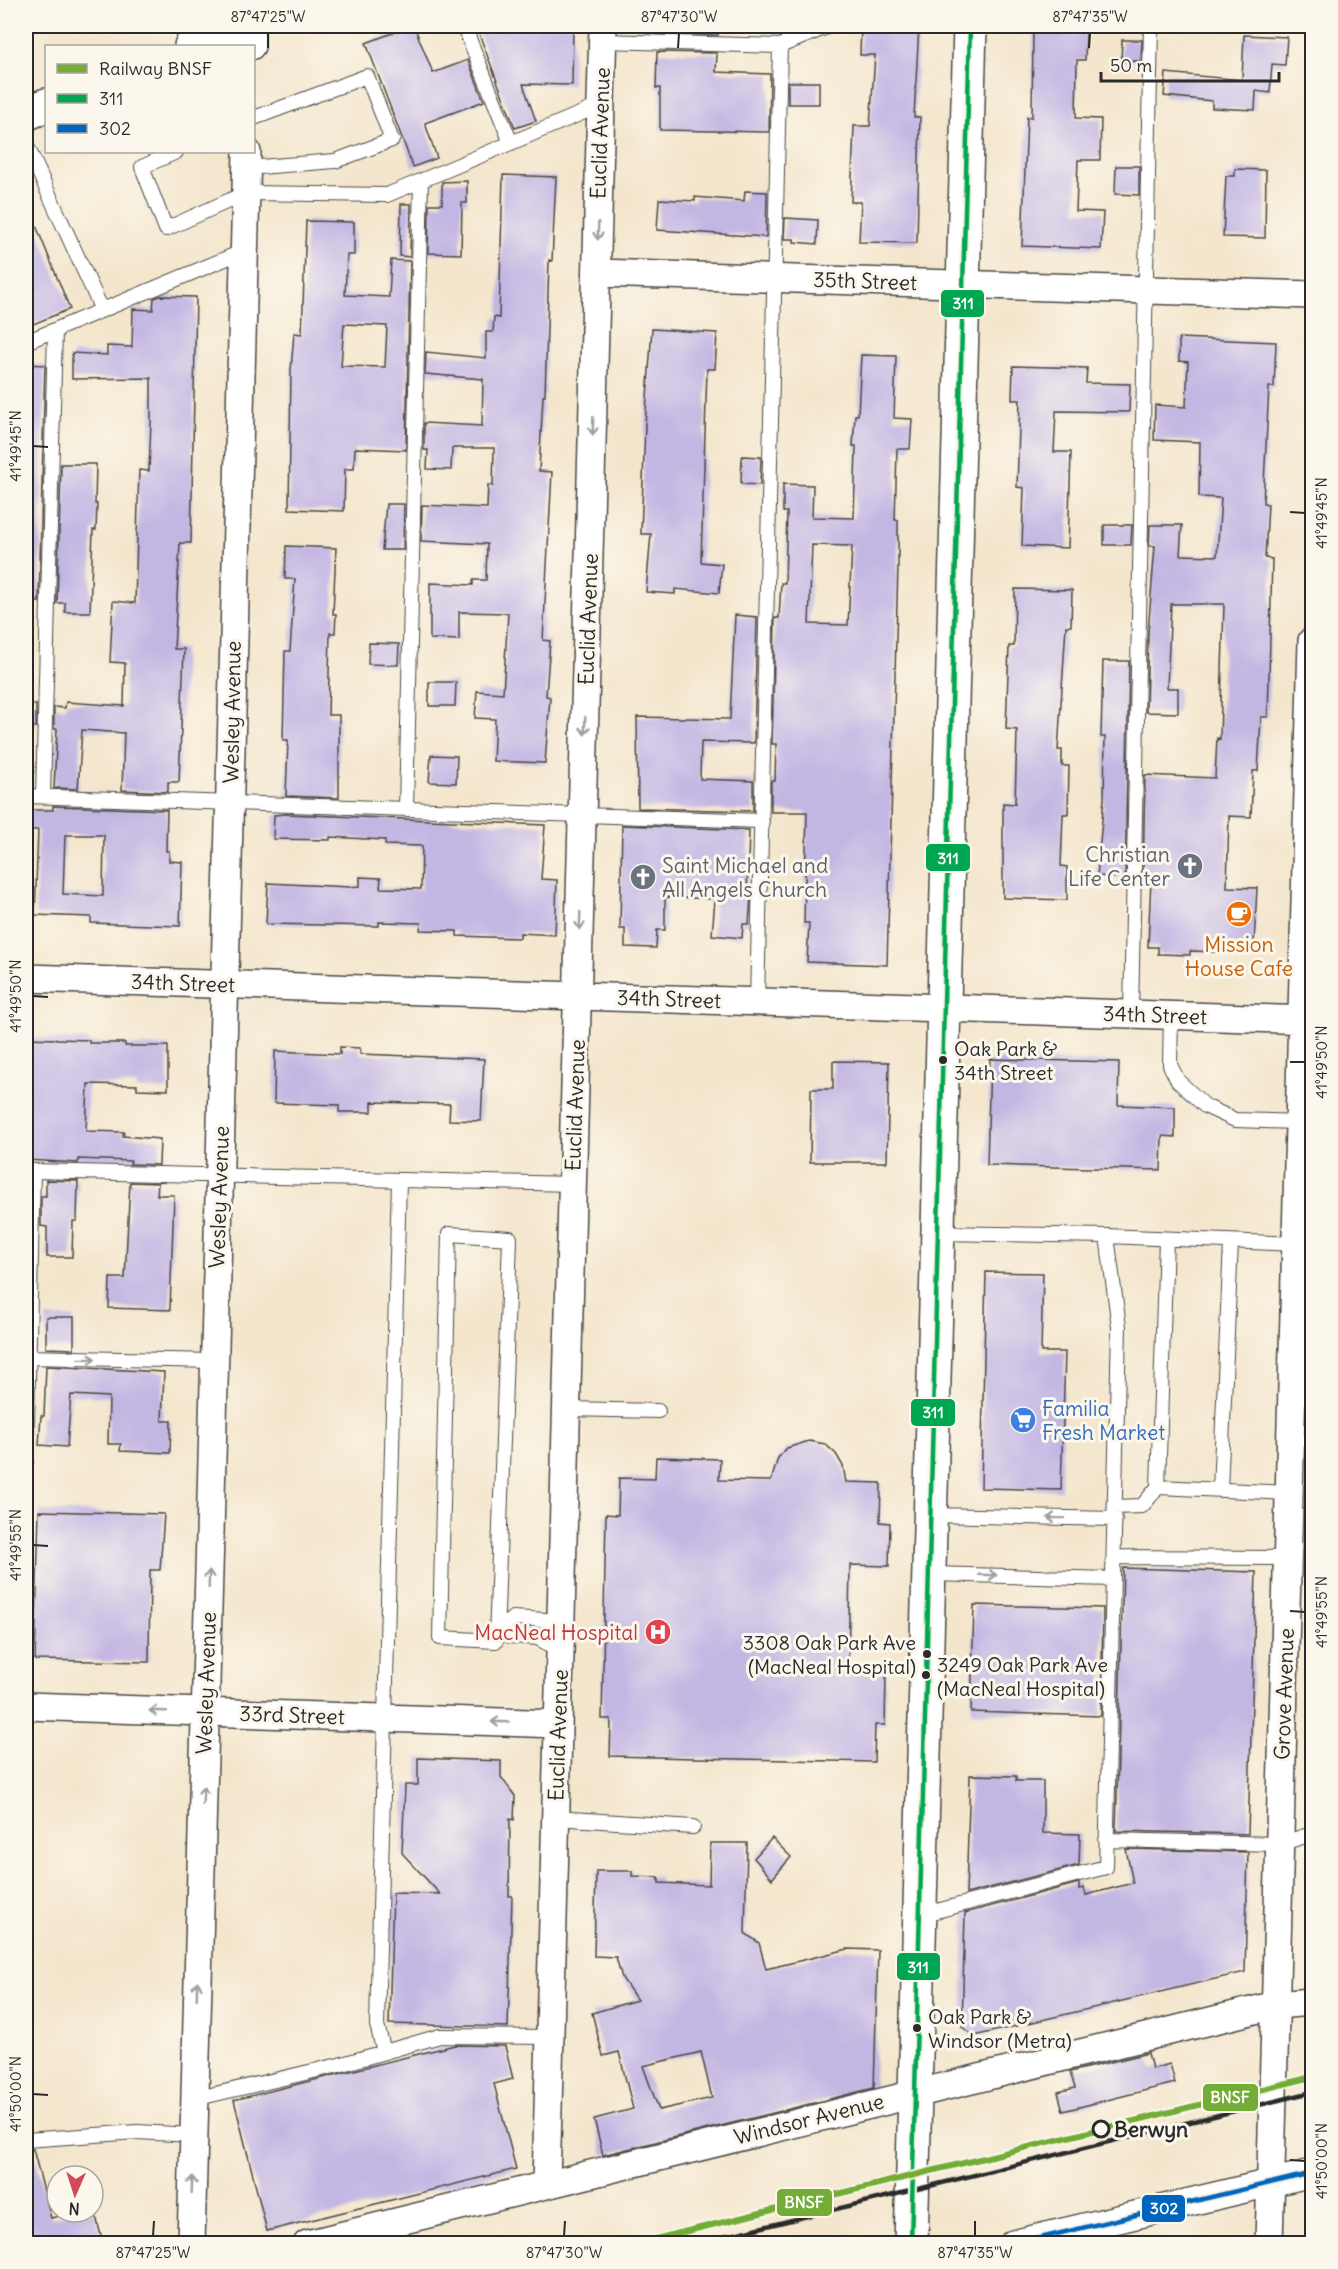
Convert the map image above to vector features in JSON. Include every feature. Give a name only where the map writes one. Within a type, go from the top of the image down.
[{"type":"street","points":[[194,45],[242,26]]},
{"type":"street","points":[[250,45],[251,26]]},
{"type":"street","points":[[911,2244],[970,26]]},
{"type":"street","name":"Euclid Avenue","points":[[546,2184],[603,33]]},
{"type":"street","points":[[26,114],[45,105]]},
{"type":"street","name":"Wesley Avenue","points":[[191,2244],[247,171]]},
{"type":"street","name":"35th Street","points":[[597,273],[1312,295]]},
{"type":"street","name":"Grove Avenue","points":[[1269,2244],[1296,1244],[1305,1205],[1305,1168],[1299,1122],[1306,1095],[1312,641]]},
{"type":"street","name":"34th Street","points":[[26,978],[1307,1020]]},
{"type":"street","name":"33rd Street","points":[[26,1706],[558,1724]]},
{"type":"street","name":"Windsor Avenue","points":[[307,2244],[1275,2005],[1312,2002]]},
{"type":"street","points":[[1013,2244],[1312,2173]]},
{"type":"lane","points":[[464,26],[511,143]]},
{"type":"lane","points":[[757,1002],[775,279],[784,26]]},
{"type":"lane","points":[[603,33],[785,44],[829,26]]},
{"type":"lane","points":[[1131,1014],[1150,26]]},
{"type":"lane","points":[[174,153],[142,167],[166,229],[247,171],[335,161],[392,140],[367,76],[255,118]]},
{"type":"lane","points":[[247,171],[387,195],[601,105]]},
{"type":"lane","points":[[26,144],[102,310]]},
{"type":"lane","points":[[406,809],[421,181]]},
{"type":"lane","points":[[26,342],[244,251]]},
{"type":"lane","points":[[43,796],[55,330]]},
{"type":"lane","points":[[26,796],[762,821]]},
{"type":"lane","points":[[1171,1015],[1170,1065],[1178,1081],[1205,1106],[1235,1120],[1299,1122]]},
{"type":"lane","points":[[26,1462],[33,1171],[573,1184]]},
{"type":"lane","points":[[384,2052],[377,2025],[387,1718],[399,1180]]},
{"type":"lane","points":[[939,1233],[1107,1236],[1296,1244]]},
{"type":"lane","points":[[560,1651],[538,1638],[510,1636],[500,1627],[510,1238],[449,1234],[440,1638],[496,1641],[500,1627],[513,1618],[561,1621]]},
{"type":"lane","points":[[921,1915],[1106,1867],[1119,1327],[1107,1236]]},
{"type":"lane","points":[[931,1515],[1115,1513],[1142,1506],[1158,1487],[1166,1239]]},
{"type":"lane","points":[[1220,1490],[1231,1242]]},
{"type":"lane","points":[[27,1358],[214,1361]]},
{"type":"lane","points":[[567,1409],[658,1411]]},
{"type":"lane","points":[[1158,1487],[1289,1493]]},
{"type":"lane","points":[[1114,1557],[1287,1558]]},
{"type":"lane","points":[[930,1574],[1113,1579]]},
{"type":"lane","points":[[556,1818],[693,1827]]},
{"type":"lane","points":[[1106,1840],[1280,1844],[1312,1834]]},
{"type":"lane","points":[[195,2099],[440,2036],[550,2037]]},
{"type":"lane","points":[[26,2140],[137,2132],[194,2135]]},
{"type":"building","points":[[414,26],[433,73],[468,60],[484,101],[425,123],[437,158],[413,167],[366,43]]},
{"type":"building","points":[[476,26],[573,26],[572,85],[523,84],[536,121],[515,128]]},
{"type":"building","points":[[658,26],[718,26],[718,35],[658,34]]},
{"type":"building","points":[[861,26],[919,26],[914,117],[920,117],[917,243],[859,242],[861,202],[851,202],[854,126],[870,126],[875,55],[860,55]]},
{"type":"building","points":[[1033,30],[1086,32],[1085,60],[1077,60],[1076,118],[1101,119],[1100,160],[1078,160],[1076,211],[1103,212],[1101,249],[1022,246],[1027,117],[1032,117]]},
{"type":"building","points":[[1244,35],[1287,37],[1285,65],[1272,64],[1270,93],[1256,91],[1255,110],[1212,108],[1212,101],[1164,96],[1166,73],[1242,80]]},
{"type":"building","points":[[1122,40],[1142,40],[1141,61],[1121,61]]},
{"type":"building","points":[[657,52],[717,53],[716,72],[770,74],[769,132],[660,130],[660,88],[656,88]]},
{"type":"building","points":[[788,82],[819,82],[819,104],[788,104]]},
{"type":"building","points":[[1116,166],[1139,166],[1139,195],[1115,194]]},
{"type":"building","points":[[1235,169],[1266,170],[1265,238],[1223,237],[1226,176],[1235,176]]},
{"type":"building","points":[[503,175],[556,177],[552,261],[549,260],[545,396],[543,396],[539,471],[552,472],[543,640],[550,641],[546,696],[550,697],[545,763],[493,761],[495,719],[475,718],[477,691],[503,693],[508,613],[459,612],[459,640],[430,639],[430,583],[473,585],[473,580],[486,580],[487,544],[421,541],[422,505],[487,508],[488,485],[493,486],[494,448],[452,448],[451,470],[427,469],[428,450],[424,450],[424,423],[482,426],[483,379],[425,374],[426,352],[486,358],[486,332],[493,332],[494,317],[499,318]]},
{"type":"building","points":[[467,181],[467,203],[462,203],[461,254],[428,253],[429,204],[442,204],[442,182]]},
{"type":"building","points":[[745,191],[767,192],[766,237],[657,230],[659,199],[695,201],[695,197],[744,201]]},
{"type":"building","points":[[26,201],[70,309],[26,327]]},
{"type":"building","points":[[401,204],[411,204],[410,257],[400,256]]},
{"type":"building","points":[[785,218],[818,220],[817,244],[784,239]]},
{"type":"building","points":[[306,221],[354,222],[354,255],[347,255],[345,295],[389,297],[391,260],[410,261],[406,450],[355,448],[354,469],[345,469],[344,511],[289,509],[291,370],[294,333],[302,334]],"holes":[[[344,324],[387,326],[385,367],[341,366]]]},
{"type":"building","points":[[160,296],[196,297],[191,543],[180,543],[174,649],[184,649],[179,782],[168,782],[168,792],[122,790],[124,733],[82,730],[78,789],[54,788],[57,729],[54,729],[54,707],[65,708],[66,702],[124,706],[125,663],[110,662],[113,601],[135,603],[139,470],[149,471],[151,378],[72,379],[72,353],[107,355],[107,346],[132,347],[133,309],[153,310],[154,298]]},
{"type":"building","points":[[652,329],[717,333],[715,369],[707,369],[701,562],[722,564],[719,593],[675,589],[675,594],[646,592],[651,534],[641,534],[645,425]]},
{"type":"building","points":[[1179,338],[1276,342],[1274,387],[1269,387],[1263,503],[1268,504],[1265,558],[1272,559],[1268,717],[1261,717],[1258,771],[1253,771],[1251,817],[1229,816],[1227,887],[1257,888],[1254,944],[1220,944],[1219,952],[1190,951],[1190,955],[1158,954],[1158,947],[1148,947],[1151,880],[1143,879],[1145,775],[1215,778],[1217,738],[1220,739],[1224,604],[1171,604],[1167,688],[1178,688],[1178,713],[1146,712],[1148,633],[1155,546],[1149,546],[1150,525],[1182,525],[1180,555],[1217,556],[1221,498],[1199,497],[1200,442],[1154,440],[1155,405],[1186,407],[1188,362],[1179,361]]},
{"type":"building","points":[[861,355],[896,356],[894,418],[912,419],[910,449],[897,449],[895,520],[898,520],[898,566],[887,965],[807,962],[809,923],[804,923],[807,812],[771,812],[771,781],[775,781],[776,744],[772,744],[775,618],[779,618],[781,583],[785,583],[787,512],[783,512],[783,484],[813,485],[812,517],[854,518],[856,446],[853,446],[855,415],[858,415]],"holes":[[[812,545],[852,546],[848,625],[809,624]]]},
{"type":"building","points":[[26,364],[45,365],[39,602],[26,602]]},
{"type":"building","points":[[1013,366],[1087,368],[1086,383],[1130,384],[1129,412],[1056,411],[1054,452],[1071,452],[1068,548],[1022,546],[1024,488],[1017,487],[1020,400],[1012,400]]},
{"type":"building","points":[[742,456],[761,457],[760,485],[741,484]]},
{"type":"building","points":[[61,464],[96,464],[96,530],[93,530],[90,612],[65,612],[65,603],[57,603]]},
{"type":"building","points":[[386,504],[404,504],[403,550],[382,550]]},
{"type":"building","points":[[1104,525],[1132,525],[1131,545],[1104,545]]},
{"type":"building","points":[[286,546],[336,548],[333,614],[336,614],[335,633],[330,633],[328,715],[339,715],[339,798],[286,796],[288,740],[283,740],[285,651],[290,651],[295,579],[285,579]]},
{"type":"building","points":[[1015,589],[1072,590],[1071,626],[1066,626],[1058,750],[1062,750],[1062,766],[1069,766],[1068,814],[1063,814],[1061,866],[1067,867],[1067,900],[1003,898],[1003,803],[1015,804],[1017,730],[1006,729],[1009,646],[1014,646]]},
{"type":"building","points":[[735,615],[757,617],[754,743],[701,742],[700,779],[753,781],[753,811],[638,808],[637,717],[730,719]]},
{"type":"building","points":[[369,643],[399,644],[398,665],[368,664]]},
{"type":"building","points":[[1103,661],[1129,661],[1125,878],[1097,876],[1104,798],[1105,737],[1101,737]]},
{"type":"building","points":[[429,682],[456,682],[455,706],[429,706]]},
{"type":"building","points":[[26,704],[36,705],[36,727],[26,726]]},
{"type":"building","points":[[431,755],[457,756],[456,783],[429,782]]},
{"type":"building","points":[[53,806],[167,810],[166,851],[169,851],[169,861],[182,862],[180,926],[91,923],[91,917],[35,915],[38,830],[26,830],[26,810],[53,810]],"holes":[[[65,835],[104,835],[103,896],[63,894]]]},
{"type":"building","points":[[274,815],[545,825],[541,879],[557,880],[555,935],[520,933],[520,938],[457,936],[457,931],[420,930],[421,923],[379,922],[379,926],[266,924],[268,883],[350,887],[360,886],[360,877],[381,878],[380,888],[421,889],[422,846],[385,845],[385,840],[330,837],[330,840],[273,839]]},
{"type":"building","points":[[622,825],[749,830],[747,895],[751,896],[749,924],[743,924],[742,938],[712,935],[715,899],[665,897],[665,930],[657,930],[656,948],[625,947],[625,929],[620,929]]},
{"type":"building","points":[[26,1038],[89,1040],[89,1043],[125,1043],[125,1046],[168,1046],[168,1090],[137,1089],[137,1085],[88,1084],[86,1131],[124,1132],[123,1136],[160,1139],[159,1165],[130,1164],[131,1161],[78,1159],[78,1163],[26,1160]]},
{"type":"building","points":[[340,1047],[360,1048],[360,1054],[484,1059],[481,1121],[449,1120],[450,1104],[372,1102],[372,1112],[339,1112],[339,1105],[274,1103],[275,1051],[340,1054]]},
{"type":"building","points":[[990,1059],[1119,1062],[1118,1105],[1175,1107],[1175,1137],[1162,1136],[1161,1170],[987,1165]]},
{"type":"building","points":[[833,1061],[889,1062],[887,1162],[810,1162],[811,1089],[833,1089]]},
{"type":"building","points":[[46,1180],[78,1181],[77,1221],[73,1221],[72,1257],[47,1257],[47,1227],[41,1226],[41,1196],[46,1196]]},
{"type":"building","points":[[130,1182],[158,1183],[157,1195],[174,1195],[170,1310],[109,1308],[110,1278],[125,1278]]},
{"type":"building","name":"Familia Fresh Market","points":[[986,1272],[1043,1273],[1041,1352],[1065,1352],[1061,1490],[981,1488]]},
{"type":"building","points":[[46,1317],[74,1317],[74,1349],[46,1348]]},
{"type":"building","points":[[46,1366],[164,1372],[162,1421],[171,1421],[170,1453],[120,1451],[121,1444],[108,1444],[109,1397],[71,1395],[67,1447],[39,1445],[41,1416],[44,1416]]},
{"type":"building","points":[[809,1441],[825,1444],[836,1454],[843,1466],[846,1482],[881,1483],[880,1522],[890,1523],[889,1566],[850,1565],[848,1671],[886,1673],[885,1725],[875,1725],[874,1762],[610,1756],[611,1719],[602,1719],[606,1514],[618,1515],[619,1478],[655,1479],[656,1457],[720,1459],[719,1480],[771,1481],[778,1458],[787,1448]]},
{"type":"building","points":[[39,1511],[164,1514],[160,1570],[150,1570],[149,1662],[35,1660]]},
{"type":"building","points":[[1123,1568],[1256,1572],[1248,1834],[1116,1831]]},
{"type":"building","points":[[974,1605],[1103,1608],[1101,1716],[971,1712]]},
{"type":"building","points":[[418,1758],[501,1761],[501,1777],[515,1796],[514,1820],[510,1819],[509,1896],[512,1896],[508,2027],[389,2024],[393,1893],[440,1894],[402,1853],[405,1785],[418,1785]]},
{"type":"building","points":[[970,1775],[1016,1776],[1016,1781],[1043,1781],[1043,1833],[1080,1834],[1079,1865],[966,1894]]},
{"type":"building","points":[[772,1838],[791,1857],[772,1879],[754,1858]]},
{"type":"building","points":[[710,1843],[747,1843],[745,1933],[759,1943],[766,1969],[848,1949],[878,1950],[874,2088],[603,2155],[594,2119],[633,2109],[619,2052],[603,2056],[592,2013],[637,2000],[622,1978],[616,1957],[594,1956],[596,1871],[632,1871],[632,1876],[659,1877],[659,1883],[709,1885]],"holes":[[[701,2052],[712,2098],[659,2110],[643,2066]]]},
{"type":"building","points":[[1126,1849],[1248,1852],[1245,1972],[974,2036],[962,2027],[965,1913],[1079,1883],[1079,1889],[1084,1888],[1086,1895],[1133,1883]]},
{"type":"building","points":[[455,2045],[505,2046],[513,2079],[494,2084],[516,2169],[267,2231],[234,2100]]},
{"type":"building","points":[[1148,2053],[1152,2069],[1170,2064],[1175,2083],[1063,2111],[1058,2092],[1075,2088],[1070,2072]]},
{"type":"building","points":[[26,2149],[33,2149],[45,2195],[45,2224],[98,2224],[103,2244],[26,2244]]},
{"type":"railway","points":[[694,2244],[1312,2092]]},
{"type":"rail line","name":"BNSF","points":[[635,2244],[1312,2077]]},
{"type":"transit line","name":"311","points":[[911,2244],[970,26]]},
{"type":"transit line","name":"302","points":[[1015,2244],[1312,2173]]},
{"type":"place","name":"Christian Life Center","points":[[1190,866]]},
{"type":"place","name":"Saint Michael and All Angels Church","points":[[643,877]]},
{"type":"place","name":"Mission House Cafe","points":[[1239,914]]},
{"type":"place","name":"Oak Park & 34th Street","points":[[943,1060]]},
{"type":"place","name":"Familia Fresh Market","points":[[1023,1420]]},
{"type":"place","name":"MacNeal Hospital","points":[[658,1632]]},
{"type":"place","name":"3308 Oak Park Ave (MacNeal Hospital)","points":[[927,1654]]},
{"type":"place","name":"3249 Oak Park Ave (MacNeal Hospital)","points":[[926,1675]]},
{"type":"place","name":"Oak Park & Windsor (Metra)","points":[[917,2028]]},
{"type":"place","name":"Berwyn","points":[[1101,2129]]}]
